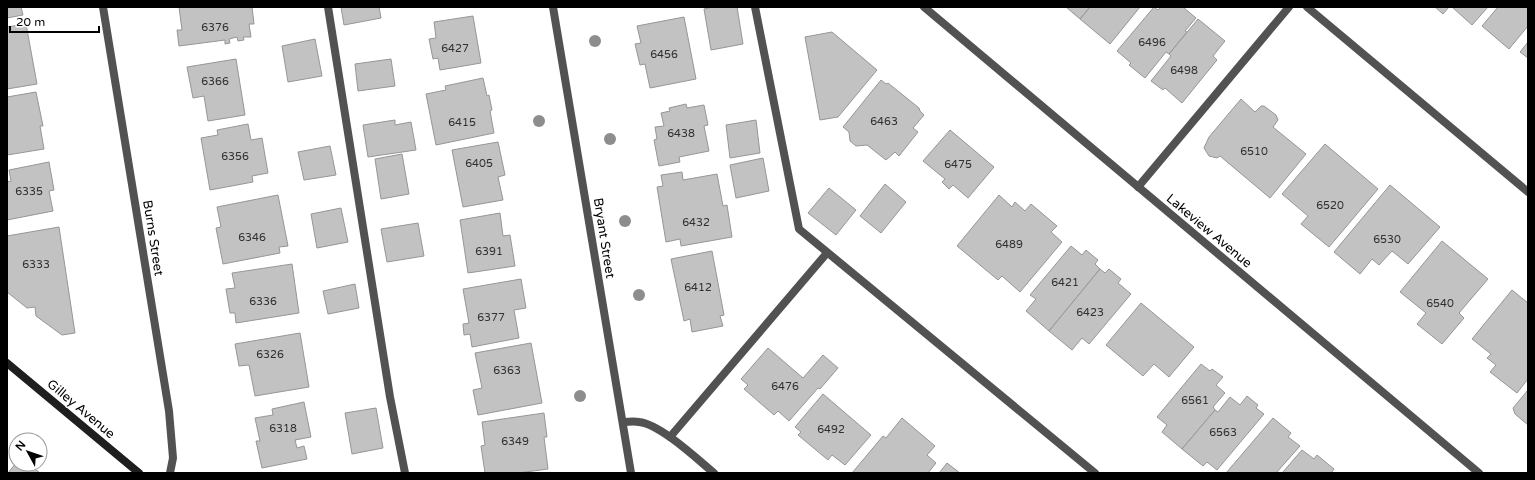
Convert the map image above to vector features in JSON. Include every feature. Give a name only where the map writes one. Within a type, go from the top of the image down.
[{"type":"street","name":"Burns Street","points":[[102,7],[169,411],[173,458],[170,473]]},
{"type":"street","points":[[328,7],[390,397],[405,473]]},
{"type":"street","name":"Bryant Street","points":[[554,7],[631,473]]},
{"type":"street","points":[[755,7],[799,229],[1095,473]]},
{"type":"street","name":"Lakeview Avenue","points":[[924,7],[1479,473]]},
{"type":"street","points":[[1138,187],[1289,7]]},
{"type":"street","points":[[1307,7],[1528,192]]},
{"type":"street","points":[[670,437],[827,253]]},
{"type":"street","name":"Gilley Avenue","points":[[7,363],[139,473]]},
{"type":"street","points":[[623,422],[640,422],[658,429],[714,473]]},
{"type":"building","points":[[7,7],[21,7],[23,15],[7,18]]},
{"type":"building","points":[[179,7],[252,7],[254,24],[249,24],[251,37],[243,37],[244,40],[238,41],[237,37],[229,39],[230,43],[225,44],[225,40],[179,46],[177,30],[182,30]]},
{"type":"building","points":[[341,7],[379,7],[381,18],[344,25]]},
{"type":"building","points":[[713,7],[737,7],[743,44],[711,50],[704,9]]},
{"type":"building","points":[[1066,7],[1090,7],[1080,19]]},
{"type":"building","points":[[1090,7],[1140,7],[1110,44],[1080,19]]},
{"type":"building","points":[[1154,7],[1158,10],[1161,7],[1183,7],[1196,18],[1185,31],[1187,32],[1169,54],[1166,52],[1145,78],[1129,65],[1131,63],[1117,51]]},
{"type":"building","points":[[1435,7],[1449,7],[1443,14]]},
{"type":"building","points":[[1452,7],[1488,7],[1472,25]]},
{"type":"building","points":[[1498,7],[1528,7],[1528,26],[1509,49],[1482,26]]},
{"type":"building","points":[[473,16],[481,63],[440,70],[438,58],[433,59],[429,39],[436,38],[434,22]]},
{"type":"building","points":[[684,17],[696,79],[650,88],[645,64],[640,65],[635,44],[641,43],[637,26]]},
{"type":"building","points":[[1198,19],[1225,41],[1213,56],[1217,60],[1182,103],[1165,88],[1163,90],[1151,81],[1171,56],[1169,54]]},
{"type":"building","points":[[26,24],[37,84],[7,89],[7,27]]},
{"type":"building","points":[[832,32],[877,70],[838,117],[820,120],[805,37]]},
{"type":"building","points":[[315,39],[322,76],[288,82],[282,46]]},
{"type":"building","points":[[1528,42],[1528,58],[1520,52]]},
{"type":"building","points":[[236,59],[245,115],[208,121],[204,96],[193,98],[187,67]]},
{"type":"building","points":[[391,59],[395,86],[358,91],[355,64]]},
{"type":"building","points":[[483,78],[492,110],[490,111],[494,133],[436,145],[426,94],[446,90],[445,86]]},
{"type":"building","points":[[881,80],[886,84],[888,83],[919,108],[924,115],[913,128],[918,132],[899,156],[895,152],[886,160],[867,145],[856,146],[850,141],[849,132],[843,127]]},
{"type":"building","points":[[36,92],[43,126],[40,126],[44,149],[7,155],[7,97]]},
{"type":"building","points":[[1241,99],[1255,112],[1261,106],[1264,106],[1276,115],[1278,120],[1273,127],[1306,154],[1270,198],[1220,156],[1217,158],[1209,156],[1204,148],[1209,137]]},
{"type":"building","points":[[686,104],[687,108],[704,105],[708,125],[704,126],[709,151],[679,157],[680,162],[659,166],[654,140],[657,139],[655,127],[664,126],[661,113],[670,111],[669,108]]},
{"type":"building","points":[[395,120],[395,125],[411,122],[416,150],[368,157],[363,125]]},
{"type":"building","points":[[756,120],[760,153],[730,158],[726,125]]},
{"type":"building","points":[[248,124],[251,140],[262,138],[268,173],[252,176],[253,182],[210,190],[201,138],[218,135],[217,130]]},
{"type":"building","points":[[950,130],[994,167],[968,198],[953,185],[949,189],[942,182],[945,179],[923,161]]},
{"type":"building","points":[[498,142],[505,175],[498,177],[503,200],[463,207],[452,150]]},
{"type":"building","points":[[1325,144],[1378,189],[1329,247],[1301,224],[1308,216],[1282,194]]},
{"type":"building","points":[[330,146],[336,175],[304,180],[298,152]]},
{"type":"building","points":[[402,154],[409,194],[381,199],[375,159]]},
{"type":"building","points":[[763,158],[769,191],[736,198],[730,165]]},
{"type":"building","points":[[49,162],[54,190],[49,191],[53,211],[7,220],[7,182],[11,181],[9,170]]},
{"type":"building","points":[[682,172],[683,180],[717,174],[723,206],[727,205],[732,237],[681,246],[680,239],[666,242],[657,187],[663,186],[661,175]]},
{"type":"building","points":[[885,184],[906,202],[881,233],[860,216]]},
{"type":"building","points":[[1390,185],[1440,227],[1408,264],[1392,251],[1379,265],[1372,259],[1360,274],[1334,252]]},
{"type":"building","points":[[829,188],[856,210],[836,235],[808,213]]},
{"type":"building","points":[[278,195],[288,246],[279,247],[280,253],[223,264],[216,228],[221,227],[217,207]]},
{"type":"building","points":[[999,195],[1012,207],[1015,202],[1025,211],[1031,204],[1057,226],[1051,232],[1062,242],[1020,292],[1002,276],[998,280],[957,246]]},
{"type":"building","points":[[341,208],[348,242],[317,248],[311,214]]},
{"type":"building","points":[[500,213],[503,236],[510,235],[515,266],[468,273],[460,220]]},
{"type":"building","points":[[418,223],[424,256],[387,262],[381,229]]},
{"type":"building","points":[[59,227],[75,333],[62,335],[36,316],[35,307],[27,308],[7,292],[7,236]]},
{"type":"building","points":[[1442,241],[1488,279],[1459,313],[1464,318],[1442,344],[1417,324],[1426,313],[1400,292]]},
{"type":"building","points":[[1071,246],[1082,255],[1086,250],[1098,260],[1095,264],[1100,269],[1049,331],[1026,311],[1036,299],[1030,295]]},
{"type":"building","points":[[712,251],[724,315],[720,316],[723,326],[692,332],[690,319],[684,321],[671,259]]},
{"type":"building","points":[[292,264],[299,313],[236,323],[235,313],[230,313],[226,289],[235,288],[232,273]]},
{"type":"building","points":[[1100,269],[1105,273],[1109,269],[1121,279],[1118,283],[1131,294],[1089,344],[1082,338],[1072,350],[1049,331]]},
{"type":"building","points":[[521,279],[526,308],[514,310],[519,338],[472,347],[470,334],[464,335],[463,324],[469,323],[463,289]]},
{"type":"building","points":[[355,284],[359,308],[328,314],[323,291]]},
{"type":"building","points":[[1512,290],[1528,303],[1528,379],[1517,393],[1490,372],[1496,365],[1487,358],[1491,354],[1472,339]]},
{"type":"building","points":[[1141,303],[1194,347],[1169,377],[1154,364],[1143,376],[1106,345]]},
{"type":"building","points":[[300,333],[309,387],[255,396],[249,365],[239,366],[235,344]]},
{"type":"building","points":[[531,343],[542,403],[478,415],[473,390],[482,388],[475,353]]},
{"type":"building","points":[[768,348],[803,378],[823,355],[838,368],[789,421],[778,411],[774,415],[744,389],[748,385],[741,379]]},
{"type":"building","points":[[1201,364],[1210,371],[1212,369],[1223,377],[1216,385],[1225,393],[1213,407],[1215,410],[1182,449],[1162,432],[1167,425],[1157,417]]},
{"type":"building","points":[[1528,390],[1528,425],[1515,414],[1513,408]]},
{"type":"building","points":[[823,394],[871,435],[845,465],[832,455],[828,460],[798,435],[801,432],[795,427]]},
{"type":"building","points":[[1247,396],[1258,405],[1256,408],[1264,414],[1217,470],[1207,462],[1203,466],[1182,449],[1215,410],[1218,412],[1230,397],[1240,405]]},
{"type":"building","points":[[304,402],[311,437],[295,440],[297,448],[304,446],[307,459],[262,468],[256,441],[260,441],[255,418],[273,415],[272,409]]},
{"type":"building","points":[[376,408],[383,448],[352,454],[345,413]]},
{"type":"building","points":[[544,413],[547,437],[544,437],[548,469],[518,473],[485,473],[481,446],[485,445],[482,422]]},
{"type":"building","points":[[902,418],[935,446],[927,455],[936,463],[928,473],[852,473],[883,436],[886,438]]},
{"type":"building","points":[[1273,418],[1291,433],[1288,437],[1300,446],[1277,472],[1278,473],[1226,473]]},
{"type":"building","points":[[1302,450],[1314,459],[1317,455],[1334,469],[1331,473],[1282,473]]},
{"type":"building","points":[[947,463],[960,473],[939,473]]},
{"type":"building","points":[[39,472],[40,473],[8,473]]}]
